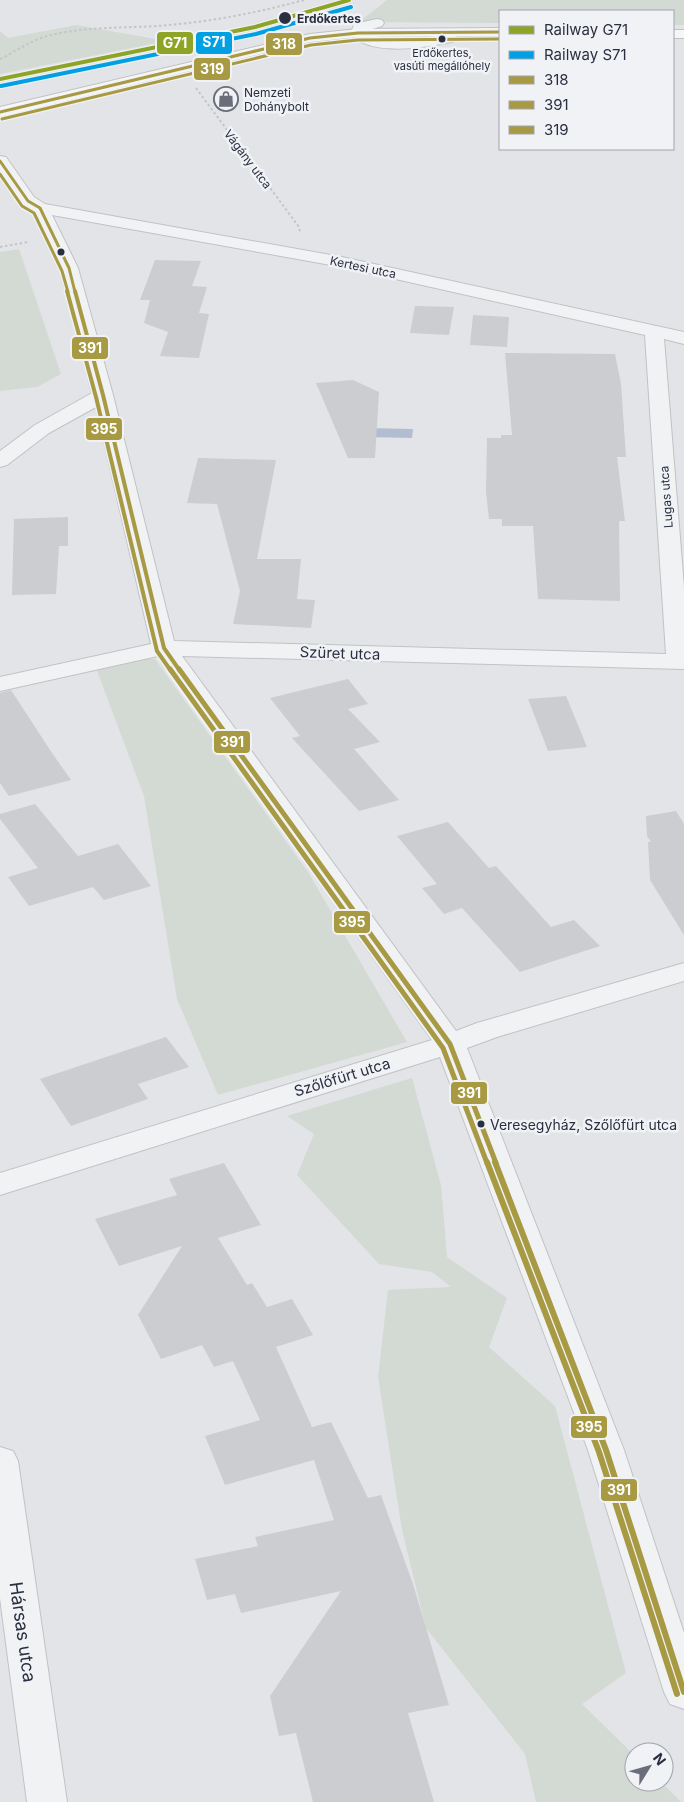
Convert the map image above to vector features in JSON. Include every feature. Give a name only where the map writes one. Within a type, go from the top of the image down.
[{"type":"main road","points":[[446,32],[499,32]]},
{"type":"main road","points":[[0,112],[310,38],[358,34]]},
{"type":"street","points":[[377,23],[359,26],[358,34],[374,42],[406,43],[433,42],[450,38],[446,32]]},
{"type":"street","points":[[0,161],[28,201],[40,208],[69,268],[103,395],[164,648],[450,1044],[606,1450],[684,1692]]},
{"type":"street","name":"Kertesi utca","points":[[40,208],[304,255],[684,338]]},
{"type":"street","name":"Lugas utca","points":[[654,332],[681,662]]},
{"type":"street","points":[[0,461],[42,429],[103,395]]},
{"type":"street","name":"Szüret utca","points":[[0,684],[164,648],[681,662]]},
{"type":"street","name":"Szőlőfürt utca","points":[[0,1184],[450,1044],[487,1030],[684,972]]},
{"type":"street","name":"Hársas utca","points":[[0,1461],[47,1802]]},
{"type":"path","points":[[0,58],[28,44],[61,34],[101,28],[166,25],[228,18],[304,0]]},
{"type":"path","name":"Vágány utca","points":[[183,67],[203,99],[299,226],[304,255]]},
{"type":"shaded area","points":[[387,0],[684,0],[684,25],[674,25],[674,10],[499,10],[499,23],[359,22]]},
{"type":"shaded area","points":[[76,25],[167,41],[0,74],[0,31],[8,38]]},
{"type":"shaded area","points":[[19,249],[61,374],[37,387],[0,391],[0,252]]},
{"type":"shaded area","points":[[128,659],[155,659],[308,872],[407,1042],[218,1095],[177,999],[144,796],[96,668]]},
{"type":"shaded area","points":[[412,1078],[441,1185],[447,1257],[507,1298],[489,1347],[555,1406],[626,1673],[582,1704],[624,1745],[624,1792],[671,1792],[681,1802],[536,1802],[525,1754],[426,1628],[402,1530],[378,1377],[388,1290],[451,1287],[432,1272],[379,1264],[297,1175],[314,1134],[287,1116]]},
{"type":"water","points":[[366,428],[413,429],[412,438],[365,437]]},
{"type":"building","points":[[155,260],[201,261],[192,286],[207,287],[199,313],[209,314],[199,358],[160,356],[168,332],[144,323],[150,300],[140,300]]},
{"type":"building","points":[[415,306],[454,307],[449,335],[410,333]]},
{"type":"building","points":[[473,315],[509,317],[507,347],[470,345]]},
{"type":"building","points":[[505,353],[615,354],[621,384],[626,457],[617,457],[625,521],[619,521],[620,601],[538,599],[533,526],[502,526],[502,519],[489,519],[486,492],[487,438],[501,438],[501,435],[512,435]]},
{"type":"building","points":[[353,380],[379,392],[375,458],[348,458],[316,383]]},
{"type":"building","points":[[198,458],[276,460],[257,559],[301,559],[297,599],[315,600],[311,628],[233,624],[240,591],[217,504],[187,503]]},
{"type":"building","points":[[68,517],[68,546],[59,546],[56,594],[12,595],[14,519]]},
{"type":"building","points":[[348,679],[368,704],[348,709],[380,742],[354,749],[399,800],[359,811],[292,738],[300,736],[270,698]]},
{"type":"building","points":[[11,690],[71,780],[9,796],[0,783],[0,693]]},
{"type":"building","points":[[566,696],[587,747],[548,751],[528,699]]},
{"type":"building","points":[[35,804],[78,856],[118,844],[151,886],[104,900],[93,887],[29,906],[8,877],[38,868],[0,819],[0,814]]},
{"type":"building","points":[[676,811],[684,824],[684,935],[650,880],[648,842],[651,842],[647,836],[646,816]]},
{"type":"building","points":[[448,822],[489,868],[496,866],[551,927],[574,920],[600,946],[520,972],[462,908],[444,914],[422,888],[437,884],[397,836]]},
{"type":"building","points":[[166,1037],[189,1067],[138,1084],[148,1099],[71,1126],[40,1079]]},
{"type":"building","points":[[224,1163],[261,1225],[218,1238],[247,1285],[252,1283],[267,1307],[292,1299],[313,1335],[276,1347],[312,1427],[331,1422],[368,1498],[381,1495],[413,1584],[449,1705],[408,1713],[434,1802],[313,1802],[296,1733],[279,1736],[270,1696],[341,1591],[241,1613],[235,1594],[207,1600],[195,1559],[258,1546],[255,1537],[334,1520],[314,1460],[225,1485],[205,1436],[260,1420],[233,1361],[214,1367],[202,1345],[161,1359],[138,1315],[182,1246],[119,1266],[95,1219],[177,1195],[169,1179]]},
{"type":"rail line","name":"G71","points":[[0,79],[255,27],[349,0]]},
{"type":"rail line","name":"S71","points":[[1,86],[256,34],[351,7]]},
{"type":"transit line","name":"318","points":[[0,112],[310,38],[358,33],[499,32]]},
{"type":"transit line","name":"319","points":[[2,119],[311,45],[358,40],[499,39]]},
{"type":"transit line","name":"391","points":[[0,161],[28,201],[40,208],[69,268],[103,395],[164,648],[450,1044],[606,1450],[684,1692]]},
{"type":"transit line","name":"395","points":[[0,174],[22,206],[34,213],[62,271],[96,397],[157,651],[443,1048],[599,1452],[677,1694]]},
{"type":"place","name":"Erdőkertes","points":[[285,18]]},
{"type":"place","name":"Erdőkertes, vasúti megállóhely","points":[[442,39]]},
{"type":"place","name":"Nemzeti Dohánybolt","points":[[226,99]]},
{"type":"place","name":"Veresegyház, Szőlőfürt utca","points":[[481,1124]]}]
